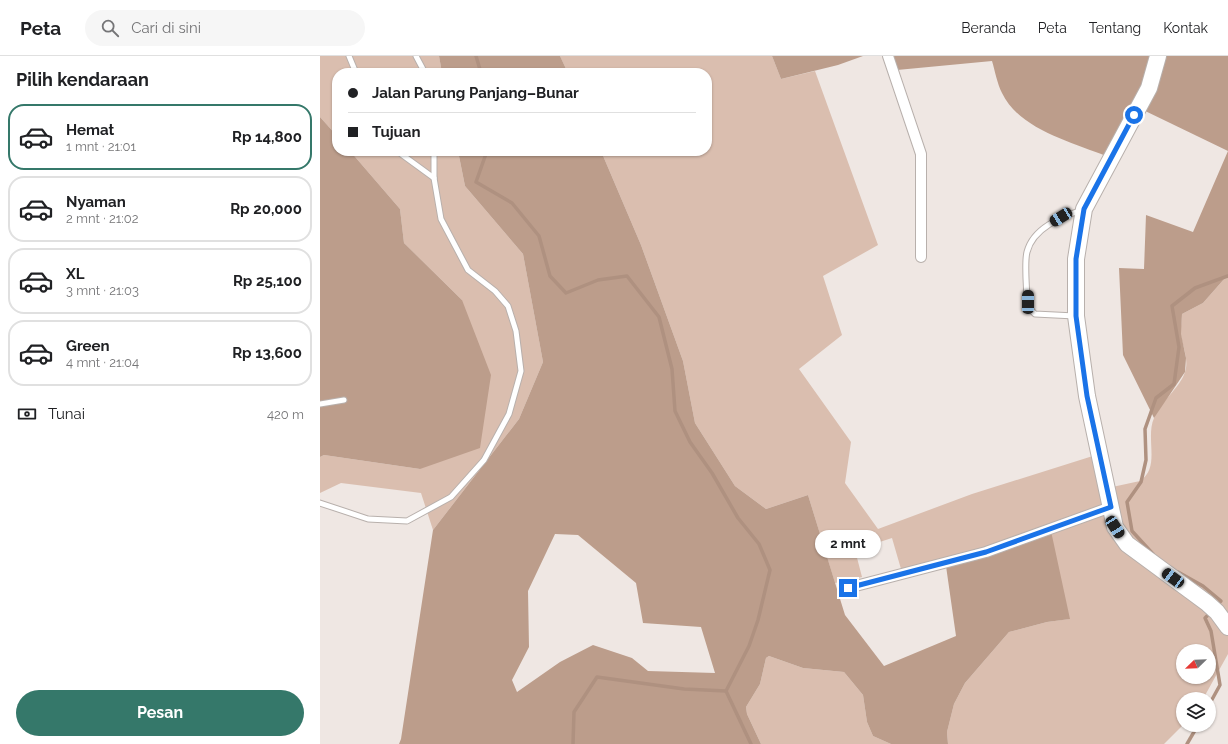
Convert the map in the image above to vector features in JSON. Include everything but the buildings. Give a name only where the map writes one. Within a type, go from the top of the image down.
[{"type":"main road","points":[[1158,56],[1149,88],[1084,209],[1076,259],[1076,316],[1087,396],[1115,527],[1127,544],[1212,607],[1228,627]]},
{"type":"street","points":[[888,56],[921,154],[921,257]]},
{"type":"street","points":[[848,588],[986,552],[1111,507]]},
{"type":"lane","points":[[349,56],[354,68]]},
{"type":"lane","points":[[416,56],[422,68]]},
{"type":"lane","points":[[404,156],[434,178]]},
{"type":"lane","points":[[320,503],[368,518],[407,521],[451,497],[484,460],[509,414],[521,371],[516,331],[508,306],[495,291],[468,270],[441,219],[434,178],[434,156]]},
{"type":"lane","points":[[1076,316],[1035,314],[1030,309],[1028,302],[1027,252],[1033,240],[1044,228],[1061,217],[1084,209]]},
{"type":"lane","points":[[320,404],[344,400]]},
{"type":"shaded area","points":[[320,56],[439,56],[441,68],[332,68],[332,130],[320,117]]},
{"type":"shaded area","points":[[439,56],[560,56],[566,68],[441,68]]},
{"type":"shaded area","points":[[560,56],[772,56],[781,79],[815,71],[878,245],[823,276],[842,335],[799,369],[851,442],[845,483],[878,529],[972,494],[1096,455],[1103,489],[1140,481],[1150,468],[1152,452],[1151,435],[1154,418],[1161,406],[1179,384],[1185,372],[1186,358],[1181,336],[1182,314],[1203,303],[1225,278],[1228,278],[1228,654],[1216,676],[1216,644],[1176,644],[1176,684],[1211,684],[1207,692],[1176,692],[1176,732],[1164,744],[948,744],[947,732],[954,704],[965,683],[1009,632],[1047,622],[1069,619],[945,559],[901,569],[892,538],[855,550],[862,577],[835,583],[808,495],[766,509],[735,486],[695,423],[683,361],[641,245],[603,156],[712,156],[712,68],[566,68]]},
{"type":"shaded area","points":[[772,56],[863,56],[838,65],[781,79]]},
{"type":"shaded area","points":[[890,56],[1228,56],[1228,151],[1139,108],[1106,156],[1047,133],[1020,116],[1002,93],[992,61],[897,70]]},
{"type":"shaded area","points":[[320,117],[332,130],[332,156],[354,156],[400,209],[404,243],[462,300],[491,375],[480,448],[420,469],[324,455],[320,457]]},
{"type":"shaded area","points":[[1228,151],[1228,278],[1225,278],[1203,303],[1182,314],[1181,334],[1186,358],[1185,372],[1154,418],[1123,355],[1119,268],[1144,269],[1146,215],[1193,232]]},
{"type":"shaded area","points":[[354,156],[459,156],[465,186],[523,254],[543,362],[519,419],[433,530],[421,493],[341,483],[320,493],[320,457],[324,455],[420,469],[462,300],[404,243],[400,209]]},
{"type":"shaded area","points":[[459,156],[603,156],[641,245],[683,361],[695,423],[735,486],[766,509],[808,495],[845,615],[884,666],[956,636],[945,559],[901,569],[1051,531],[1070,619],[1047,622],[1009,632],[965,683],[954,704],[947,732],[948,744],[891,744],[873,736],[867,722],[863,695],[844,672],[803,668],[769,656],[766,658],[760,684],[746,707],[747,714],[761,744],[399,744],[433,530],[519,419],[543,362],[523,254],[465,186]],"holes":[[[555,534],[578,535],[636,583],[643,623],[701,627],[715,673],[648,671],[632,658],[593,645],[560,662],[517,692],[512,680],[529,647],[528,591]]]},
{"type":"shaded area","points":[[769,656],[803,668],[844,672],[863,695],[867,722],[873,736],[891,744],[761,744],[747,714],[746,707],[760,684],[766,658]]},
{"type":"waterway","points":[[476,56],[480,68]]},
{"type":"waterway","points":[[485,156],[476,182],[512,203],[539,236],[550,276],[566,293],[598,280],[627,276],[659,317],[672,369],[675,411],[690,442],[712,473],[738,518],[759,544],[770,570],[758,620],[749,646],[726,691]]},
{"type":"waterway","points":[[1153,554],[1132,531],[1127,502],[1141,482],[1146,460],[1145,429],[1156,398],[1174,384],[1179,347],[1172,306],[1195,288],[1228,276]]},
{"type":"waterway","points":[[1178,572],[1203,586],[1221,601],[1216,606]]},
{"type":"waterway","points":[[1211,612],[1205,618],[1211,631],[1220,685],[1216,692]]},
{"type":"waterway","points":[[573,744],[574,712],[597,677],[684,689],[726,691]]},
{"type":"waterway","points":[[726,691],[751,744]]},
{"type":"waterway","points":[[1187,744],[1194,732]]},
{"type":"route","points":[[848,588],[986,552],[1111,507],[1087,396],[1076,316],[1076,259],[1084,209],[1134,115]]}]
